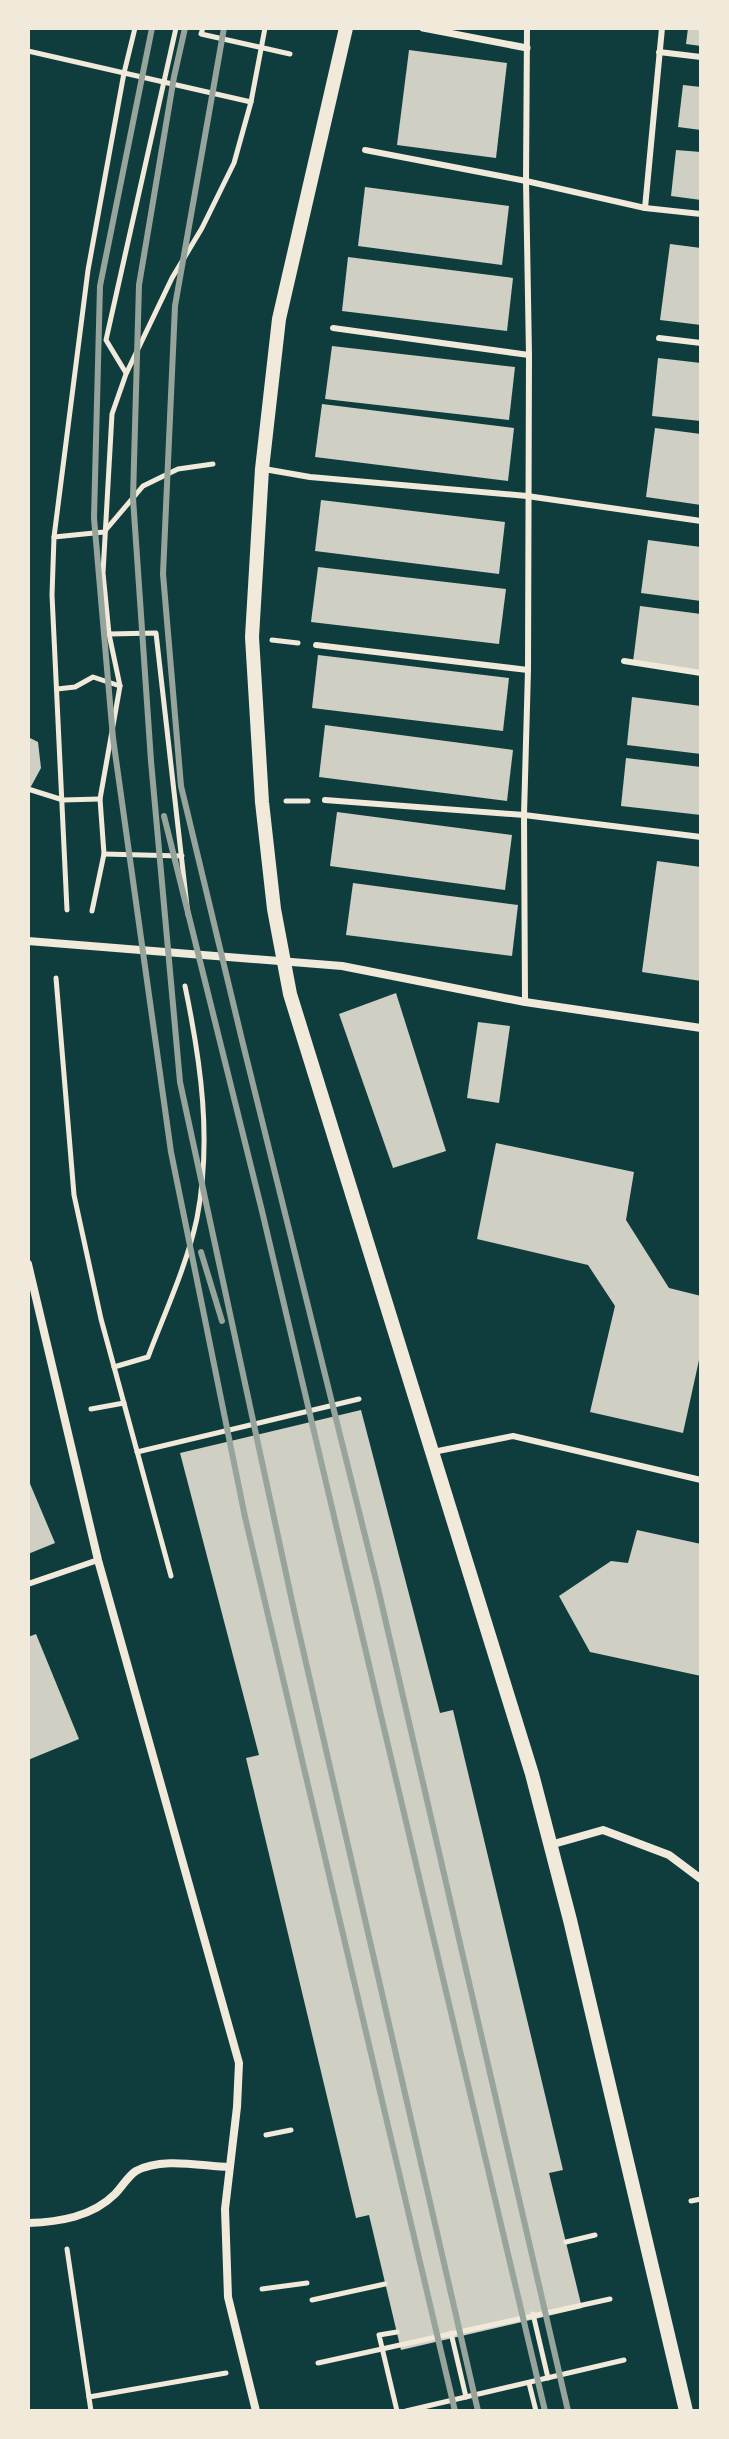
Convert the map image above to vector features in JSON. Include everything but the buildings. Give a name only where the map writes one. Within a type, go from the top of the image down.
[{"type":"street","points":[[346,28],[279,319],[262,469],[252,637],[262,802],[274,909],[290,994],[532,1774],[570,1920],[686,2411]]},
{"type":"street","points":[[423,28],[527,48]]},
{"type":"street","points":[[28,941],[342,966],[525,1002],[701,1028]]},
{"type":"street","points":[[28,1264],[98,1560],[239,2063],[225,2209],[228,2297],[256,2411]]},
{"type":"street","points":[[549,1845],[603,1830],[669,1855],[701,1879]]},
{"type":"street","points":[[28,2223],[86,2214],[113,2197],[134,2172],[158,2164],[229,2167]]},
{"type":"lane","points":[[525,1002],[529,355],[527,28]]},
{"type":"lane","points":[[645,208],[662,28]]},
{"type":"lane","points":[[659,52],[701,57]]},
{"type":"lane","points":[[365,150],[645,208],[701,214]]},
{"type":"lane","points":[[333,328],[529,355]]},
{"type":"lane","points":[[659,338],[701,343]]},
{"type":"lane","points":[[262,469],[310,477],[527,496],[701,521]]},
{"type":"lane","points":[[316,645],[528,670]]},
{"type":"lane","points":[[624,661],[701,673]]},
{"type":"lane","points":[[325,800],[524,815],[701,837]]},
{"type":"lane","points":[[433,1452],[513,1436],[701,1480]]},
{"type":"lane","points":[[28,1584],[98,1560]]},
{"type":"path","points":[[67,910],[52,595],[54,537],[88,270],[135,28]]},
{"type":"path","points":[[126,374],[106,340],[176,28]]},
{"type":"path","points":[[203,28],[201,34],[290,54]]},
{"type":"path","points":[[92,911],[104,854],[100,799],[120,686],[109,634],[103,573],[112,414],[126,374],[172,278],[202,228],[234,163],[251,102],[265,28]]},
{"type":"path","points":[[28,51],[251,102]]},
{"type":"path","points":[[54,537],[104,532],[143,486],[178,469],[213,464]]},
{"type":"path","points":[[109,634],[156,633],[188,915]]},
{"type":"path","points":[[252,637],[316,645]]},
{"type":"path","points":[[57,689],[75,687],[93,677],[120,686]]},
{"type":"path","points":[[28,789],[63,800],[100,799]]},
{"type":"path","points":[[262,802],[325,800]]},
{"type":"path","points":[[104,854],[182,856]]},
{"type":"path","points":[[56,978],[74,1195],[101,1319],[171,1576]]},
{"type":"path","points":[[114,1367],[148,1357],[197,1219],[203,1162],[204,1098],[199,1050],[185,986]]},
{"type":"path","points":[[137,1452],[359,1399]]},
{"type":"path","points":[[91,1409],[124,1403]]},
{"type":"path","points":[[266,2135],[291,2130]]},
{"type":"path","points":[[691,2201],[701,2199]]},
{"type":"path","points":[[566,2242],[595,2235]]},
{"type":"path","points":[[67,2249],[91,2411]]},
{"type":"path","points":[[262,2289],[307,2283]]},
{"type":"path","points":[[312,2300],[385,2284]]},
{"type":"path","points":[[318,2363],[610,2299]]},
{"type":"path","points":[[533,2314],[548,2378]]},
{"type":"path","points":[[397,2332],[379,2335],[397,2411]]},
{"type":"path","points":[[451,2333],[466,2397]]},
{"type":"path","points":[[406,2411],[624,2360]]},
{"type":"path","points":[[89,2397],[246,2368]]},
{"type":"path","points":[[529,2383],[536,2411]]},
{"type":"railway","points":[[152,28],[100,286],[94,518],[113,738],[171,1152],[245,1517],[455,2411]]},
{"type":"railway","points":[[185,28],[139,285],[133,498],[151,761],[180,1082],[295,1615],[478,2411]]},
{"type":"railway","points":[[224,28],[175,306],[163,574],[181,786],[378,1588],[568,2411]]},
{"type":"railway","points":[[164,816],[262,1211],[545,2411]]},
{"type":"railway","points":[[201,1252],[222,1321]]}]
